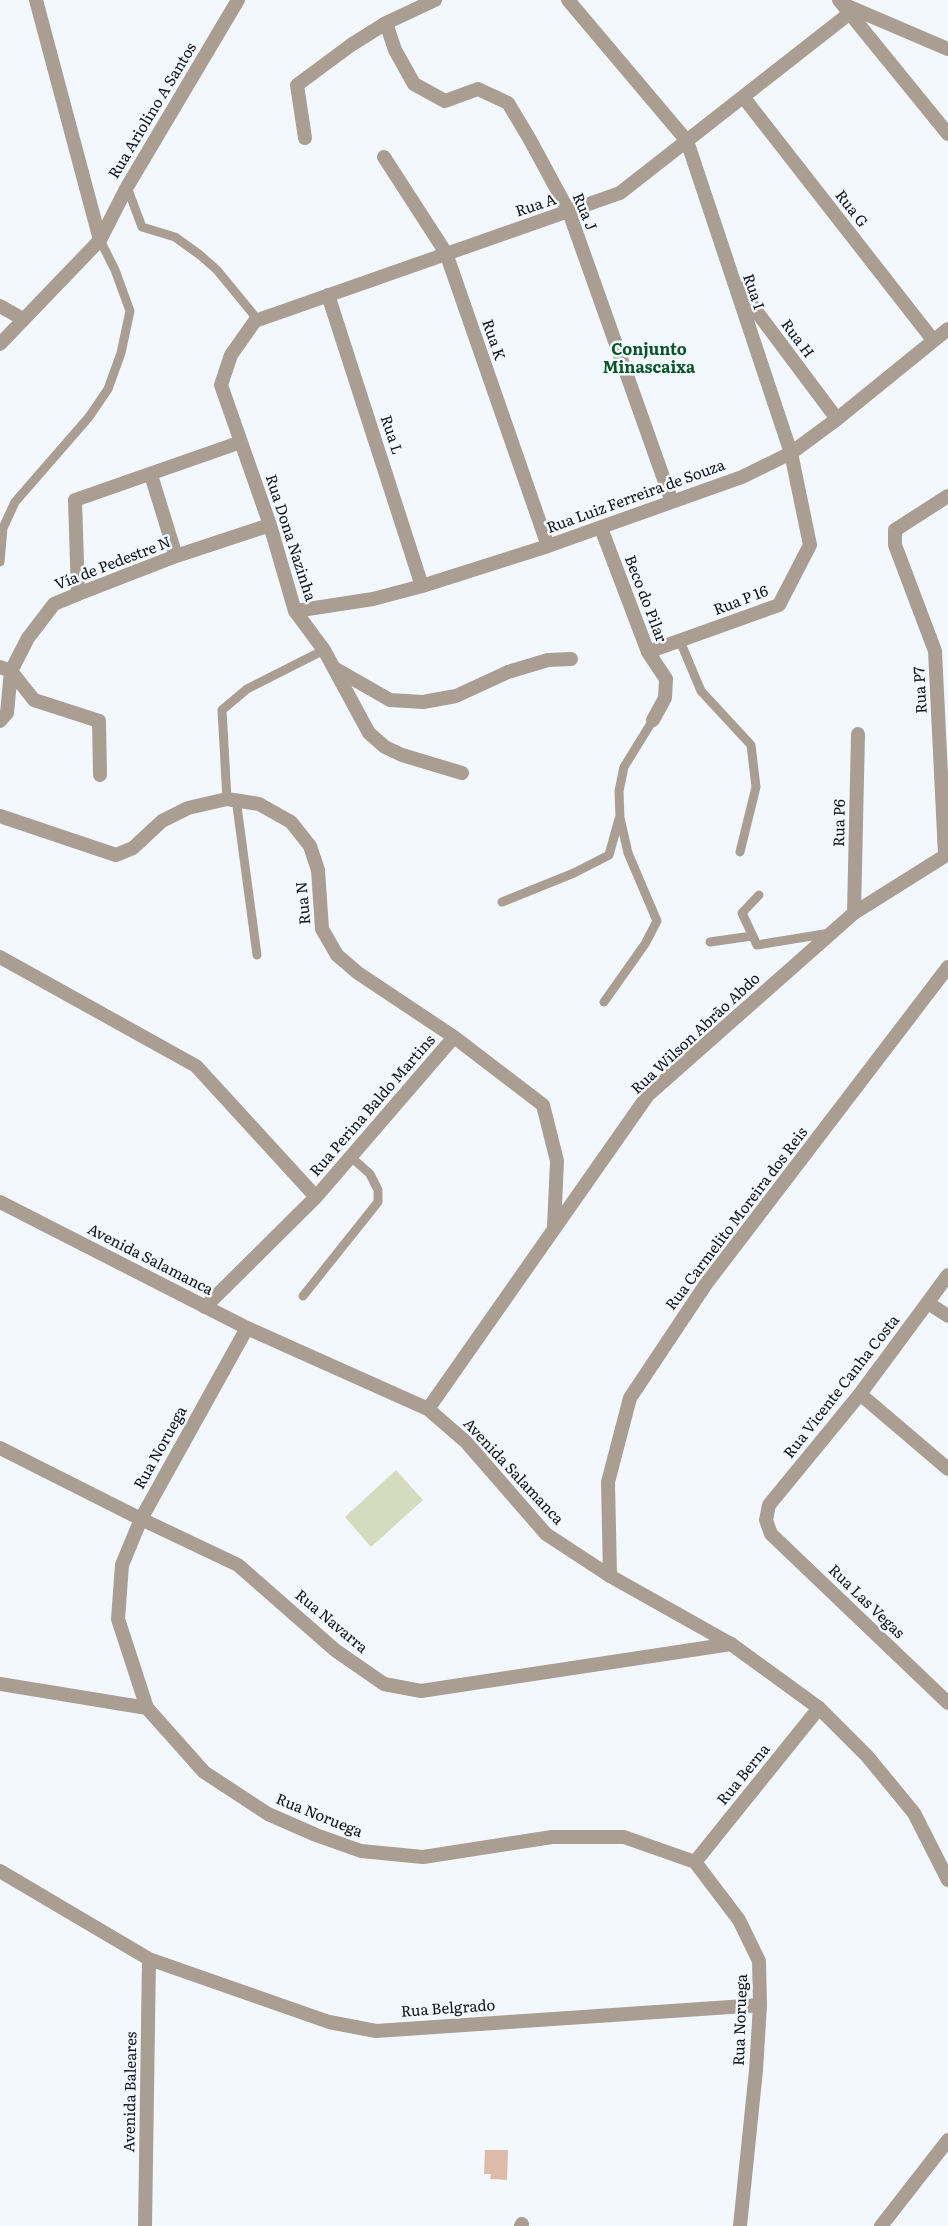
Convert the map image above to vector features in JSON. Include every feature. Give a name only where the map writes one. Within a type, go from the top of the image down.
[{"type":"street","points":[[36,0],[100,240]]},
{"type":"street","name":"Rua Ariolino A Santos","points":[[0,344],[100,240],[127,187],[238,0]]},
{"type":"street","points":[[305,138],[297,85],[351,45],[386,23],[435,0]]},
{"type":"street","points":[[568,0],[687,141]]},
{"type":"street","points":[[844,6],[945,42]]},
{"type":"street","points":[[844,6],[948,134]]},
{"type":"street","name":"Rua A","points":[[221,385],[231,355],[254,321],[620,193],[744,98],[844,6]]},
{"type":"street","name":"Rua J","points":[[386,23],[395,50],[414,84],[444,101],[478,89],[508,103],[529,138],[569,212],[672,502]]},
{"type":"street","name":"Rua G","points":[[744,98],[933,340]]},
{"type":"street","name":"Rua I","points":[[687,141],[731,278],[791,453]]},
{"type":"street","name":"Rua K","points":[[384,157],[446,253],[548,546]]},
{"type":"street","name":"Rua H","points":[[731,278],[837,419]]},
{"type":"street","name":"Rua L","points":[[328,295],[422,586]]},
{"type":"street","points":[[0,306],[23,319]]},
{"type":"street","name":"Rua Luiz Ferreira de Souza","points":[[295,611],[373,599],[422,586],[548,546],[742,477],[791,453],[837,419],[948,329]]},
{"type":"street","name":"Rua Dona Nazinha","points":[[221,385],[270,525],[295,611],[324,650],[369,733],[385,747],[402,755],[462,773]]},
{"type":"street","points":[[78,594],[75,500],[241,442]]},
{"type":"street","name":"Rua P 16","points":[[648,652],[779,605],[810,545],[791,453]]},
{"type":"street","points":[[151,475],[176,556]]},
{"type":"street","name":"Rua P7","points":[[946,855],[935,651],[895,545],[895,530],[948,496]]},
{"type":"street","name":"Vía de Pedestre N","points":[[5,669],[54,604],[176,556],[270,525]]},
{"type":"street","name":"Beco do Pilar","points":[[600,528],[648,652],[666,679],[665,698],[652,720]]},
{"type":"street","points":[[334,668],[390,700],[423,702],[456,696],[508,672],[548,660],[571,659]]},
{"type":"street","points":[[0,721],[7,713],[5,669]]},
{"type":"street","points":[[5,669],[34,700],[99,721],[100,775]]},
{"type":"street","name":"Rua P6","points":[[854,913],[858,734]]},
{"type":"street","name":"Rua N","points":[[0,816],[116,854],[133,848],[162,821],[188,808],[231,799],[259,804],[291,822],[310,846],[318,870],[322,929],[337,955],[358,973],[454,1037],[543,1105],[557,1161],[554,1228]]},
{"type":"street","name":"Rua Wilson Abrão Abdo","points":[[428,1409],[648,1095],[854,913],[946,855]]},
{"type":"street","points":[[0,957],[196,1066],[316,1197]]},
{"type":"street","name":"Rua Carmelito Moreira dos Reis","points":[[610,1576],[608,1482],[630,1398],[706,1284],[948,967]]},
{"type":"street","name":"Rua Perina Baldo Martins","points":[[206,1307],[316,1197],[454,1037]]},
{"type":"street","name":"Avenida Salamanca","points":[[0,1202],[246,1328],[428,1409],[466,1442],[546,1534],[610,1576],[731,1644],[819,1708],[867,1756],[914,1813],[948,1880]]},
{"type":"street","name":"Rua Vicente Canha Costa","points":[[766,1520],[769,1505],[860,1394],[948,1275]]},
{"type":"street","points":[[928,1303],[948,1316]]},
{"type":"street","name":"Rua Noruega","points":[[246,1328],[141,1519],[122,1565],[118,1619],[146,1708],[204,1772],[268,1814],[316,1835],[361,1851],[423,1857],[552,1837],[624,1836],[695,1862],[739,1920],[759,1961],[760,2005],[756,2070],[740,2226]]},
{"type":"street","points":[[860,1394],[948,1469]]},
{"type":"street","name":"Rua Navarra","points":[[0,1448],[141,1519],[238,1565],[335,1650],[384,1684],[421,1691],[731,1644]]},
{"type":"street","name":"Rua Las Vegas","points":[[766,1520],[772,1534],[948,1703]]},
{"type":"street","points":[[0,1684],[146,1708]]},
{"type":"street","name":"Rua Berna","points":[[695,1862],[819,1708]]},
{"type":"street","name":"Rua Belgrado","points":[[0,1871],[149,1959],[329,2022],[376,2030],[760,2005]]},
{"type":"street","name":"Avenida Baleares","points":[[145,2226],[149,1959]]},
{"type":"street","points":[[881,2226],[948,2140]]},
{"type":"street","points":[[145,2226],[153,2226]]},
{"type":"lane","points":[[127,187],[142,227],[175,237],[200,255],[217,270],[258,320]]},
{"type":"lane","points":[[0,562],[3,528],[15,502],[89,417],[108,389],[121,353],[130,311],[115,270],[100,240]]},
{"type":"lane","points":[[680,641],[701,691],[751,745],[756,787],[740,852]]},
{"type":"lane","points":[[257,955],[231,799],[222,710],[247,690],[324,650]]},
{"type":"lane","name":"Beco do Pilar","points":[[604,1002],[645,944],[657,921],[628,853],[620,818],[619,790],[624,767],[652,720]]},
{"type":"lane","name":"Beco do Pilar","points":[[502,902],[574,874],[609,855],[620,818]]},
{"type":"lane","points":[[759,895],[742,913],[756,946],[833,932]]},
{"type":"lane","points":[[710,942],[752,936]]},
{"type":"lane","points":[[303,1296],[378,1202],[378,1190],[370,1174],[351,1157]]},
{"type":"green space","points":[[396,1470],[423,1500],[371,1547],[345,1517]]},
{"type":"building","points":[[485,2150],[508,2150],[507,2180],[490,2179],[491,2174],[484,2174]]},
{"type":"district","name":"Conjunto Minascaixa","points":[[649,359]]}]
